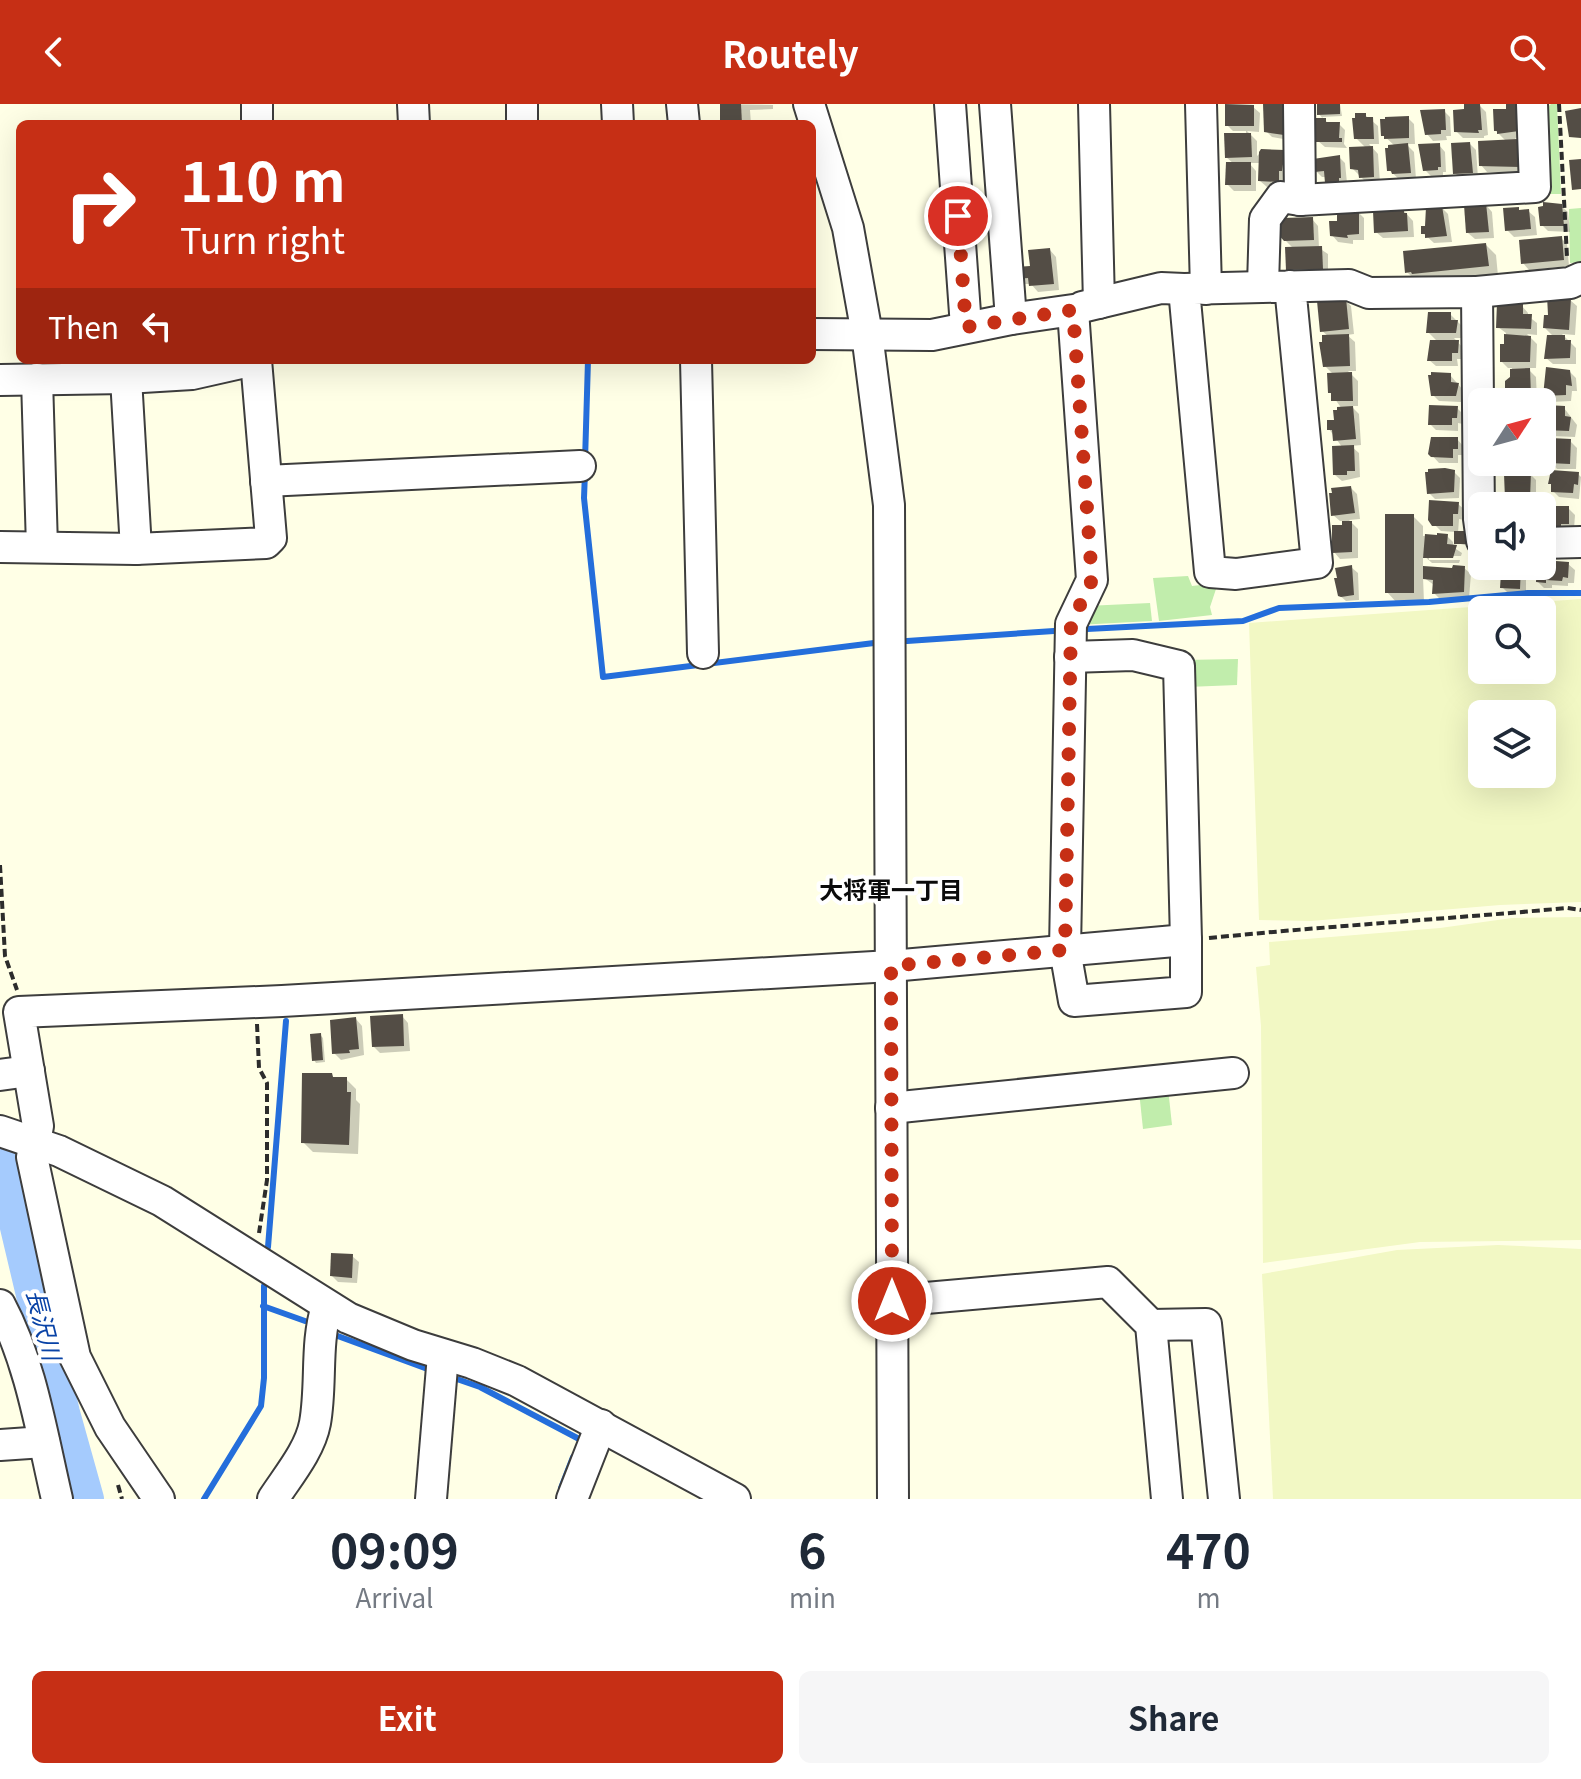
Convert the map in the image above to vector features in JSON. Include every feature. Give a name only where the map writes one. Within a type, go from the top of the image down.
[{"type":"street","points":[[950,104],[966,327]]},
{"type":"street","points":[[995,104],[1011,319]]},
{"type":"street","points":[[1070,657],[1133,655],[1179,666],[1186,992],[1074,1001],[1065,950],[1070,657],[1071,624],[1092,580],[1086,306],[1094,104]]},
{"type":"street","points":[[1201,104],[1195,289],[1210,572],[1236,574],[1317,563],[1265,219],[1281,197],[1300,200],[1535,187],[1532,104]]},
{"type":"street","points":[[1299,104],[1300,200]]},
{"type":"street","points":[[816,126],[848,228],[867,334],[889,505],[893,1499]]},
{"type":"street","points":[[816,334],[932,335],[1086,306],[1161,288],[1349,285],[1369,293],[1477,292],[1570,283],[1574,271]]},
{"type":"street","points":[[1477,292],[1479,492]]},
{"type":"street","points":[[0,380],[192,374],[237,364]]},
{"type":"street","points":[[0,547],[136,549],[266,543],[271,538],[255,364]]},
{"type":"street","points":[[696,364],[703,653]]},
{"type":"street","points":[[126,378],[136,549]]},
{"type":"street","points":[[37,379],[42,547]]},
{"type":"street","points":[[266,481],[580,466]]},
{"type":"street","points":[[1556,543],[1581,542]]},
{"type":"street","points":[[20,1137],[38,1126],[19,1072],[19,1012],[255,1002],[891,966],[1186,940]]},
{"type":"street","points":[[891,1108],[1233,1073]]},
{"type":"street","points":[[20,1137],[76,1158],[162,1201],[327,1306],[441,1367],[517,1381],[735,1499]]},
{"type":"street","points":[[20,1137],[32,1157],[75,1357],[110,1427],[159,1499]]},
{"type":"street","points":[[892,1301],[1108,1282],[1151,1325],[1167,1499]]},
{"type":"street","points":[[273,1499],[307,1445],[315,1424],[320,1327],[327,1306]]},
{"type":"street","points":[[2,1313],[16,1341],[57,1499]]},
{"type":"street","points":[[1151,1325],[1206,1324],[1224,1499]]},
{"type":"street","points":[[431,1499],[441,1367]]},
{"type":"street","points":[[572,1499],[601,1425]]},
{"type":"street","points":[[0,1445],[44,1442]]},
{"type":"path","points":[[1559,104],[1574,271]]},
{"type":"path","points":[[0,865],[5,956],[16,983],[19,1012]]},
{"type":"path","points":[[1186,940],[1356,923],[1454,920],[1567,908],[1581,910]]},
{"type":"path","points":[[254,1259],[267,1180],[267,1083],[259,1068],[255,1002]]},
{"type":"green space","points":[[1551,104],[1557,104],[1561,194],[1546,194],[1540,114]]},
{"type":"green space","points":[[1581,208],[1581,262],[1570,263],[1569,209]]},
{"type":"green space","points":[[1188,576],[1192,586],[1218,583],[1210,607],[1212,615],[1159,621],[1153,578]]},
{"type":"green space","points":[[1581,599],[1581,902],[1500,905],[1311,921],[1259,920],[1249,623],[1468,607],[1468,684],[1556,684],[1556,601]]},
{"type":"green space","points":[[1150,603],[1152,621],[1077,625],[1086,606]]},
{"type":"green space","points":[[1238,659],[1237,685],[1187,687],[1184,660]]},
{"type":"green space","points":[[1581,917],[1581,1240],[1420,1242],[1263,1263],[1261,1026],[1256,967],[1270,965],[1269,942],[1440,928],[1512,918]]},
{"type":"green space","points":[[1168,1088],[1172,1125],[1143,1129],[1139,1091]]},
{"type":"green space","points":[[1498,1245],[1581,1249],[1581,1499],[1273,1499],[1262,1274],[1397,1250]]},
{"type":"building","points":[[720,104],[741,104],[742,120],[720,120]]},
{"type":"building","points":[[1225,104],[1254,105],[1254,126],[1225,126]]},
{"type":"building","points":[[1263,104],[1285,104],[1284,135],[1264,132]]},
{"type":"building","points":[[1317,104],[1340,104],[1340,114],[1317,115]]},
{"type":"building","points":[[1464,104],[1480,104],[1482,130],[1478,130],[1479,133],[1454,132],[1453,110],[1464,109]]},
{"type":"building","points":[[1506,104],[1518,104],[1519,131],[1497,134],[1494,131],[1493,109],[1506,109]]},
{"type":"building","points":[[1581,108],[1581,138],[1569,137],[1565,111]]},
{"type":"building","points":[[1445,109],[1446,130],[1441,130],[1441,134],[1425,135],[1420,110]]},
{"type":"building","points":[[1355,113],[1373,117],[1374,139],[1354,139],[1352,118],[1355,118]]},
{"type":"building","points":[[1409,116],[1409,138],[1384,139],[1381,136],[1380,119]]},
{"type":"building","points":[[1315,118],[1340,122],[1339,138],[1342,142],[1316,142]]},
{"type":"building","points":[[1224,133],[1251,133],[1252,157],[1225,158]]},
{"type":"building","points":[[1518,139],[1520,167],[1479,166],[1478,141]]},
{"type":"building","points":[[1470,142],[1473,173],[1453,174],[1451,143]]},
{"type":"building","points":[[1408,143],[1411,173],[1392,174],[1387,171],[1385,148]]},
{"type":"building","points":[[1440,143],[1441,167],[1423,171],[1418,144]]},
{"type":"building","points":[[1373,146],[1374,177],[1359,178],[1358,170],[1350,169],[1349,147]]},
{"type":"building","points":[[1261,149],[1285,150],[1279,182],[1258,181]]},
{"type":"building","points":[[1340,155],[1339,182],[1325,183],[1324,171],[1314,172],[1313,159]]},
{"type":"building","points":[[1581,159],[1581,189],[1572,190],[1569,160]]},
{"type":"building","points":[[1226,162],[1251,162],[1251,185],[1225,185]]},
{"type":"building","points":[[1543,202],[1562,204],[1564,226],[1540,226],[1538,207],[1543,206]]},
{"type":"building","points":[[1486,203],[1489,232],[1466,233],[1464,205]]},
{"type":"building","points":[[1442,206],[1447,236],[1425,238],[1425,234],[1421,234],[1421,226],[1425,226],[1426,207]]},
{"type":"building","points":[[1519,207],[1519,210],[1529,209],[1531,229],[1505,231],[1503,208]]},
{"type":"building","points":[[1404,208],[1408,231],[1374,233],[1373,211]]},
{"type":"building","points":[[1347,210],[1359,210],[1359,234],[1347,235],[1348,238],[1330,236],[1329,221],[1337,221],[1337,213],[1347,213]]},
{"type":"building","points":[[1313,217],[1314,240],[1284,241],[1276,232],[1283,218]]},
{"type":"building","points":[[1562,236],[1564,260],[1521,264],[1519,240]]},
{"type":"building","points":[[1486,243],[1489,266],[1405,273],[1403,251]]},
{"type":"building","points":[[1322,246],[1323,269],[1286,270],[1285,247]]},
{"type":"building","points":[[1050,248],[1054,284],[1029,286],[1028,278],[1016,279],[1015,267],[1030,266],[1028,250]]},
{"type":"building","points":[[1547,296],[1571,298],[1569,330],[1543,328],[1544,315],[1548,315]]},
{"type":"building","points":[[1346,298],[1349,329],[1320,332],[1317,301]]},
{"type":"building","points":[[1497,303],[1523,304],[1523,314],[1532,314],[1531,329],[1496,328]]},
{"type":"building","points":[[1428,312],[1451,312],[1451,320],[1458,320],[1456,333],[1426,333]]},
{"type":"building","points":[[1349,334],[1350,366],[1323,367],[1319,342],[1322,342],[1322,335]]},
{"type":"building","points":[[1504,334],[1531,336],[1530,362],[1500,362],[1500,344],[1504,344]]},
{"type":"building","points":[[1547,335],[1565,335],[1565,340],[1571,340],[1570,358],[1544,359]]},
{"type":"building","points":[[1430,340],[1459,340],[1458,353],[1452,353],[1452,361],[1427,361]]},
{"type":"building","points":[[1546,367],[1570,370],[1572,386],[1566,385],[1566,395],[1556,395],[1556,388],[1544,388]]},
{"type":"building","points":[[1530,368],[1531,388],[1505,388],[1510,369]]},
{"type":"building","points":[[1352,372],[1353,401],[1331,401],[1327,373]]},
{"type":"building","points":[[1431,372],[1451,373],[1451,382],[1459,383],[1456,396],[1431,396],[1428,375]]},
{"type":"building","points":[[1429,405],[1458,406],[1457,418],[1452,418],[1452,425],[1428,425]]},
{"type":"building","points":[[1353,406],[1356,439],[1333,441],[1332,430],[1327,430],[1327,420],[1334,420],[1333,410],[1337,407]]},
{"type":"building","points":[[1556,406],[1565,406],[1565,416],[1571,417],[1569,431],[1556,430]]},
{"type":"building","points":[[1431,437],[1458,437],[1458,449],[1453,449],[1453,458],[1431,457],[1428,454]]},
{"type":"building","points":[[1556,438],[1571,439],[1570,464],[1556,463]]},
{"type":"building","points":[[1354,445],[1355,471],[1347,471],[1347,475],[1333,475],[1332,446]]},
{"type":"building","points":[[1445,468],[1455,470],[1454,492],[1427,494],[1425,472]]},
{"type":"building","points":[[1556,470],[1579,472],[1578,485],[1574,484],[1573,493],[1551,492],[1551,484],[1548,484],[1550,476],[1556,476]]},
{"type":"building","points":[[1504,476],[1531,476],[1530,492],[1505,492]]},
{"type":"building","points":[[1351,486],[1355,513],[1331,516],[1331,488]]},
{"type":"building","points":[[1429,500],[1459,502],[1458,514],[1453,514],[1453,526],[1432,526],[1428,520]]},
{"type":"building","points":[[1556,506],[1569,506],[1569,524],[1561,524],[1561,530],[1556,530]]},
{"type":"building","points":[[1385,514],[1414,514],[1414,593],[1385,593]]},
{"type":"building","points":[[1342,521],[1352,521],[1352,552],[1332,553],[1332,525],[1342,525]]},
{"type":"building","points":[[1454,531],[1467,531],[1467,544],[1454,544]]},
{"type":"building","points":[[1425,534],[1448,534],[1447,544],[1457,545],[1453,558],[1423,558]]},
{"type":"building","points":[[1556,561],[1569,562],[1568,578],[1563,577],[1562,581],[1546,580],[1556,580]]},
{"type":"building","points":[[1352,565],[1354,595],[1338,596],[1335,568]]},
{"type":"building","points":[[1453,565],[1465,566],[1464,592],[1432,594],[1433,580],[1423,579],[1423,566],[1452,568]]},
{"type":"building","points":[[1501,580],[1520,580],[1520,589],[1500,588]]},
{"type":"building","points":[[403,1014],[404,1046],[372,1047],[370,1016]]},
{"type":"building","points":[[356,1017],[359,1049],[332,1054],[330,1020]]},
{"type":"building","points":[[321,1033],[323,1060],[312,1061],[310,1034]]},
{"type":"building","points":[[302,1073],[332,1073],[333,1077],[347,1077],[347,1092],[351,1092],[349,1145],[301,1143]]},
{"type":"building","points":[[331,1253],[353,1254],[352,1278],[330,1276]]},
{"type":"waterway","points":[[585,461],[588,364]]},
{"type":"waterway","points":[[585,472],[584,498],[603,677],[874,643]]},
{"type":"waterway","points":[[1087,629],[1243,621],[1279,608],[1429,602],[1528,593],[1581,593]]},
{"type":"waterway","points":[[907,641],[1054,631]]},
{"type":"waterway","points":[[268,1247],[286,1021]]},
{"type":"waterway","name":"長沢川","points":[[0,1151],[62,1413],[86,1499]]},
{"type":"waterway","points":[[204,1499],[261,1406],[264,1286]]},
{"type":"waterway","points":[[263,1306],[305,1321]]},
{"type":"waterway","points":[[335,1335],[433,1371]]},
{"type":"waterway","points":[[451,1377],[480,1387],[581,1440],[580,1444]]},
{"type":"waterway","points":[[561,1488],[573,1457]]},
{"type":"district","name":"大将軍一丁目","points":[[891,891]]},
{"type":"route","points":[[892,1301],[891,966],[1065,950],[1071,624],[1092,580],[1073,310],[966,327],[958,216]]}]
